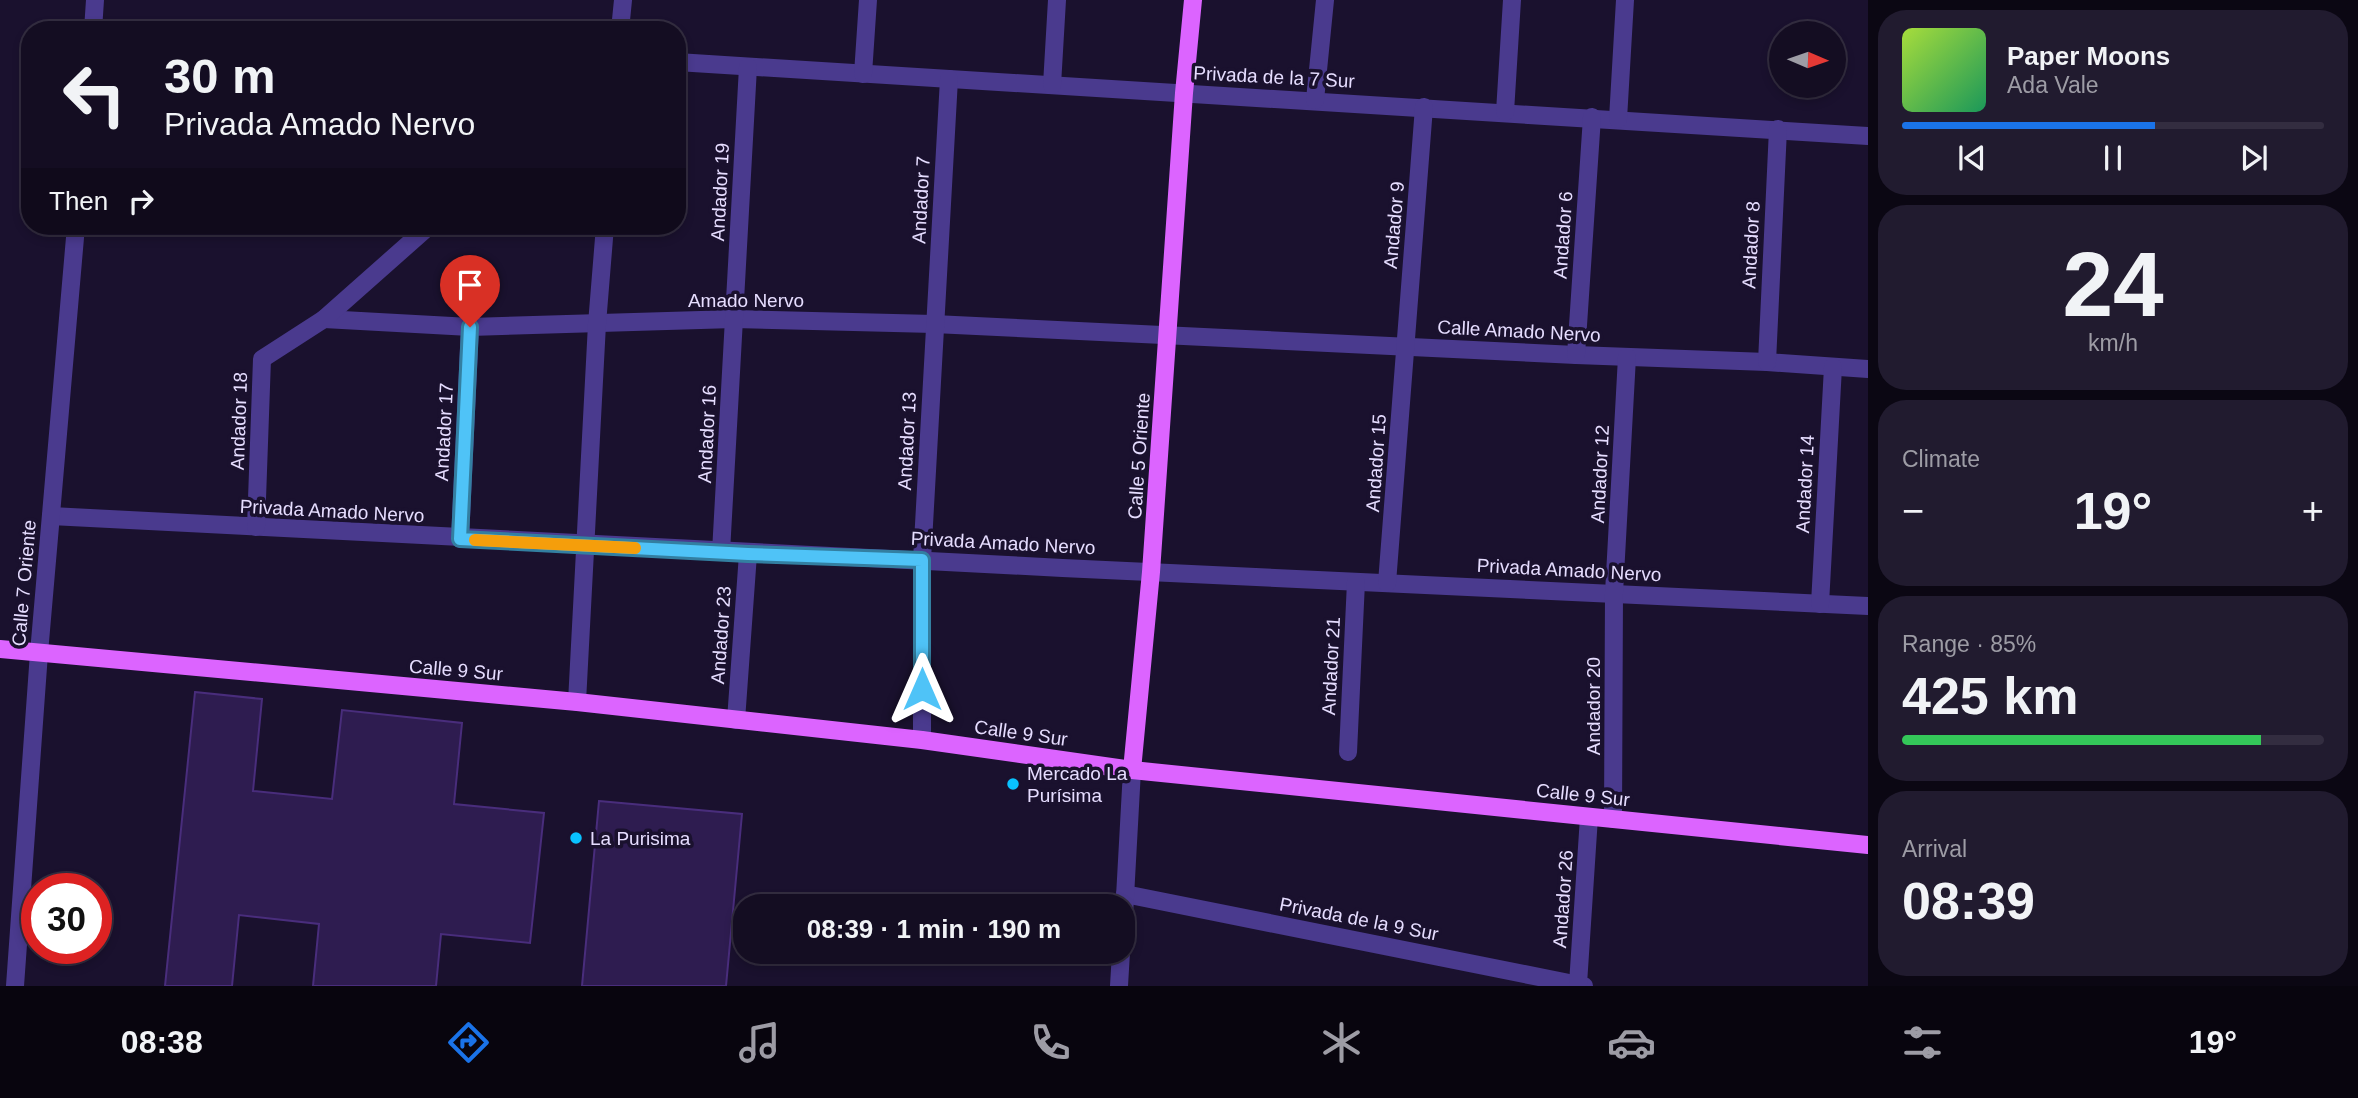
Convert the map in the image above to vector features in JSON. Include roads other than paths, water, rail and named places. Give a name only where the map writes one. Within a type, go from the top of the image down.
[{"type":"main road","name":"Calle 5 Oriente","points":[[1132,770],[1151,572],[1184,93],[1193,0]]},
{"type":"main road","name":"Calle 9 Sur","points":[[0,649],[577,702],[922,740],[1132,770],[1868,845]]},
{"type":"street","points":[[94,21],[95,0]]},
{"type":"street","points":[[621,21],[622,0]]},
{"type":"street","points":[[863,74],[868,0]]},
{"type":"street","points":[[1052,85],[1057,0]]},
{"type":"street","points":[[1315,100],[1325,0]]},
{"type":"street","points":[[1504,112],[1511,0]]},
{"type":"street","points":[[1618,119],[1625,0]]},
{"type":"street","name":"Privada de la 7 Sur","points":[[686,63],[1868,136]]},
{"type":"street","name":"Andador 19","points":[[734,319],[748,66]]},
{"type":"street","name":"Andador 7","points":[[934,324],[949,79]]},
{"type":"street","name":"Andador 9","points":[[1406,346],[1424,107]]},
{"type":"street","name":"Andador 6","points":[[1576,355],[1592,117]]},
{"type":"street","name":"Andador 8","points":[[1766,362],[1778,129]]},
{"type":"street","name":"Calle 7 Oriente","points":[[15,986],[39,653],[75,235]]},
{"type":"street","points":[[324,319],[419,235]]},
{"type":"street","points":[[577,702],[604,235]]},
{"type":"street","name":"Amado Nervo","points":[[324,319],[470,327],[734,319],[934,324],[1168,335]]},
{"type":"street","name":"Andador 18","points":[[256,527],[262,359],[324,319]]},
{"type":"street","name":"Andador 16","points":[[721,552],[734,319]]},
{"type":"street","name":"Andador 13","points":[[922,740],[922,560],[934,324]]},
{"type":"street","name":"Andador 17","points":[[460,539],[470,327]]},
{"type":"street","name":"Calle Amado Nervo","points":[[1168,335],[1868,369]]},
{"type":"street","name":"Andador 15","points":[[1387,583],[1406,346]]},
{"type":"street","name":"Andador 12","points":[[1614,593],[1627,357]]},
{"type":"street","name":"Andador 14","points":[[1820,604],[1833,367]]},
{"type":"street","name":"Privada Amado Nervo","points":[[51,516],[585,546],[1868,606]]},
{"type":"street","name":"Andador 23","points":[[736,720],[748,554]]},
{"type":"street","name":"Andador 21","points":[[1349,752],[1356,582]]},
{"type":"street","name":"Andador 20","points":[[1613,819],[1614,593]]},
{"type":"street","name":"Calle 5 Oriente","points":[[1125,894],[1132,770]]},
{"type":"street","name":"Andador 26","points":[[1581,985],[1589,817]]},
{"type":"street","name":"Privada de la 9 Sur","points":[[1135,896],[1581,985]]},
{"type":"street","points":[[1119,986],[1120,964]]},
{"type":"place","name":"Mercado La Purísima","points":[[1013,784]]},
{"type":"place","name":"La Purisima","points":[[576,838]]}]
